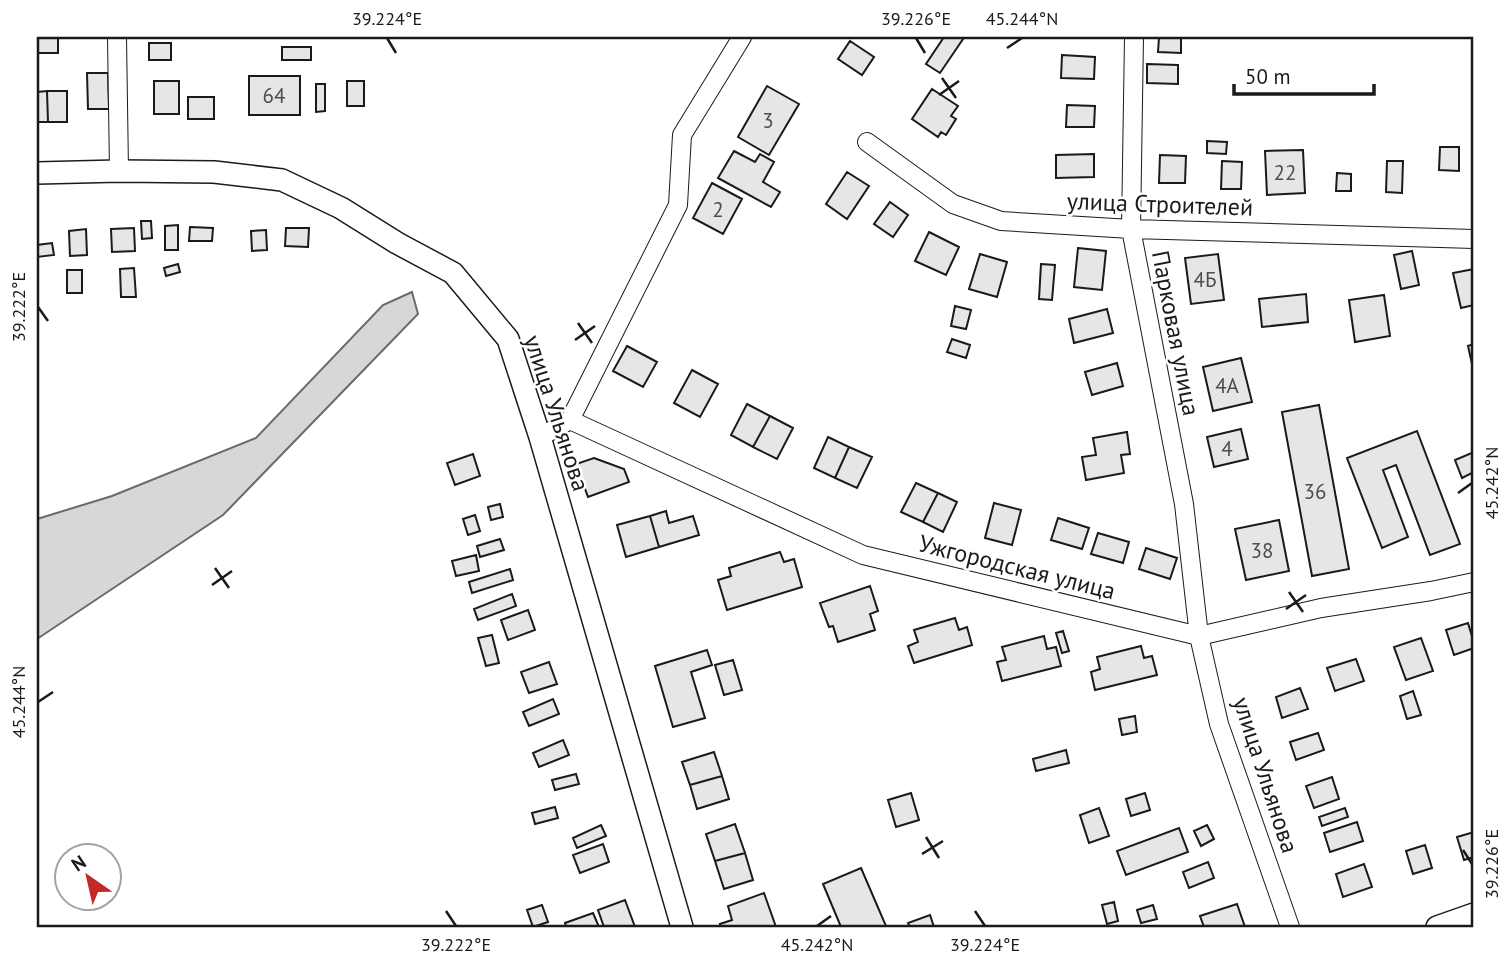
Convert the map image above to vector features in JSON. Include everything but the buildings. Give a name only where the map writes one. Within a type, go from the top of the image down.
[{"type":"street","points":[[117,37],[119,171]]},
{"type":"street","points":[[540,437],[570,420],[678,205],[682,135],[742,37]]},
{"type":"street","name":"Парковая улица","points":[[1134,37],[1130,229],[1184,504],[1199,636]]},
{"type":"street","name":"улица Строителей","points":[[867,142],[953,204],[1001,221],[1130,229],[1474,239]]},
{"type":"street","name":"улица Ульянова","points":[[37,173],[214,172],[282,180],[341,208],[397,243],[453,273],[508,339],[540,437],[682,927]]},
{"type":"street","name":"Ужгородская улица","points":[[570,420],[863,555],[1199,636],[1321,608],[1431,592],[1474,582]]},
{"type":"street","name":"улица Ульянова","points":[[1199,636],[1219,724],[1290,927]]},
{"type":"street","points":[[1437,927],[1474,914]]},
{"type":"shaded area","points":[[412,292],[418,314],[223,515],[37,639],[37,519],[112,496],[256,438],[383,305]]}]
